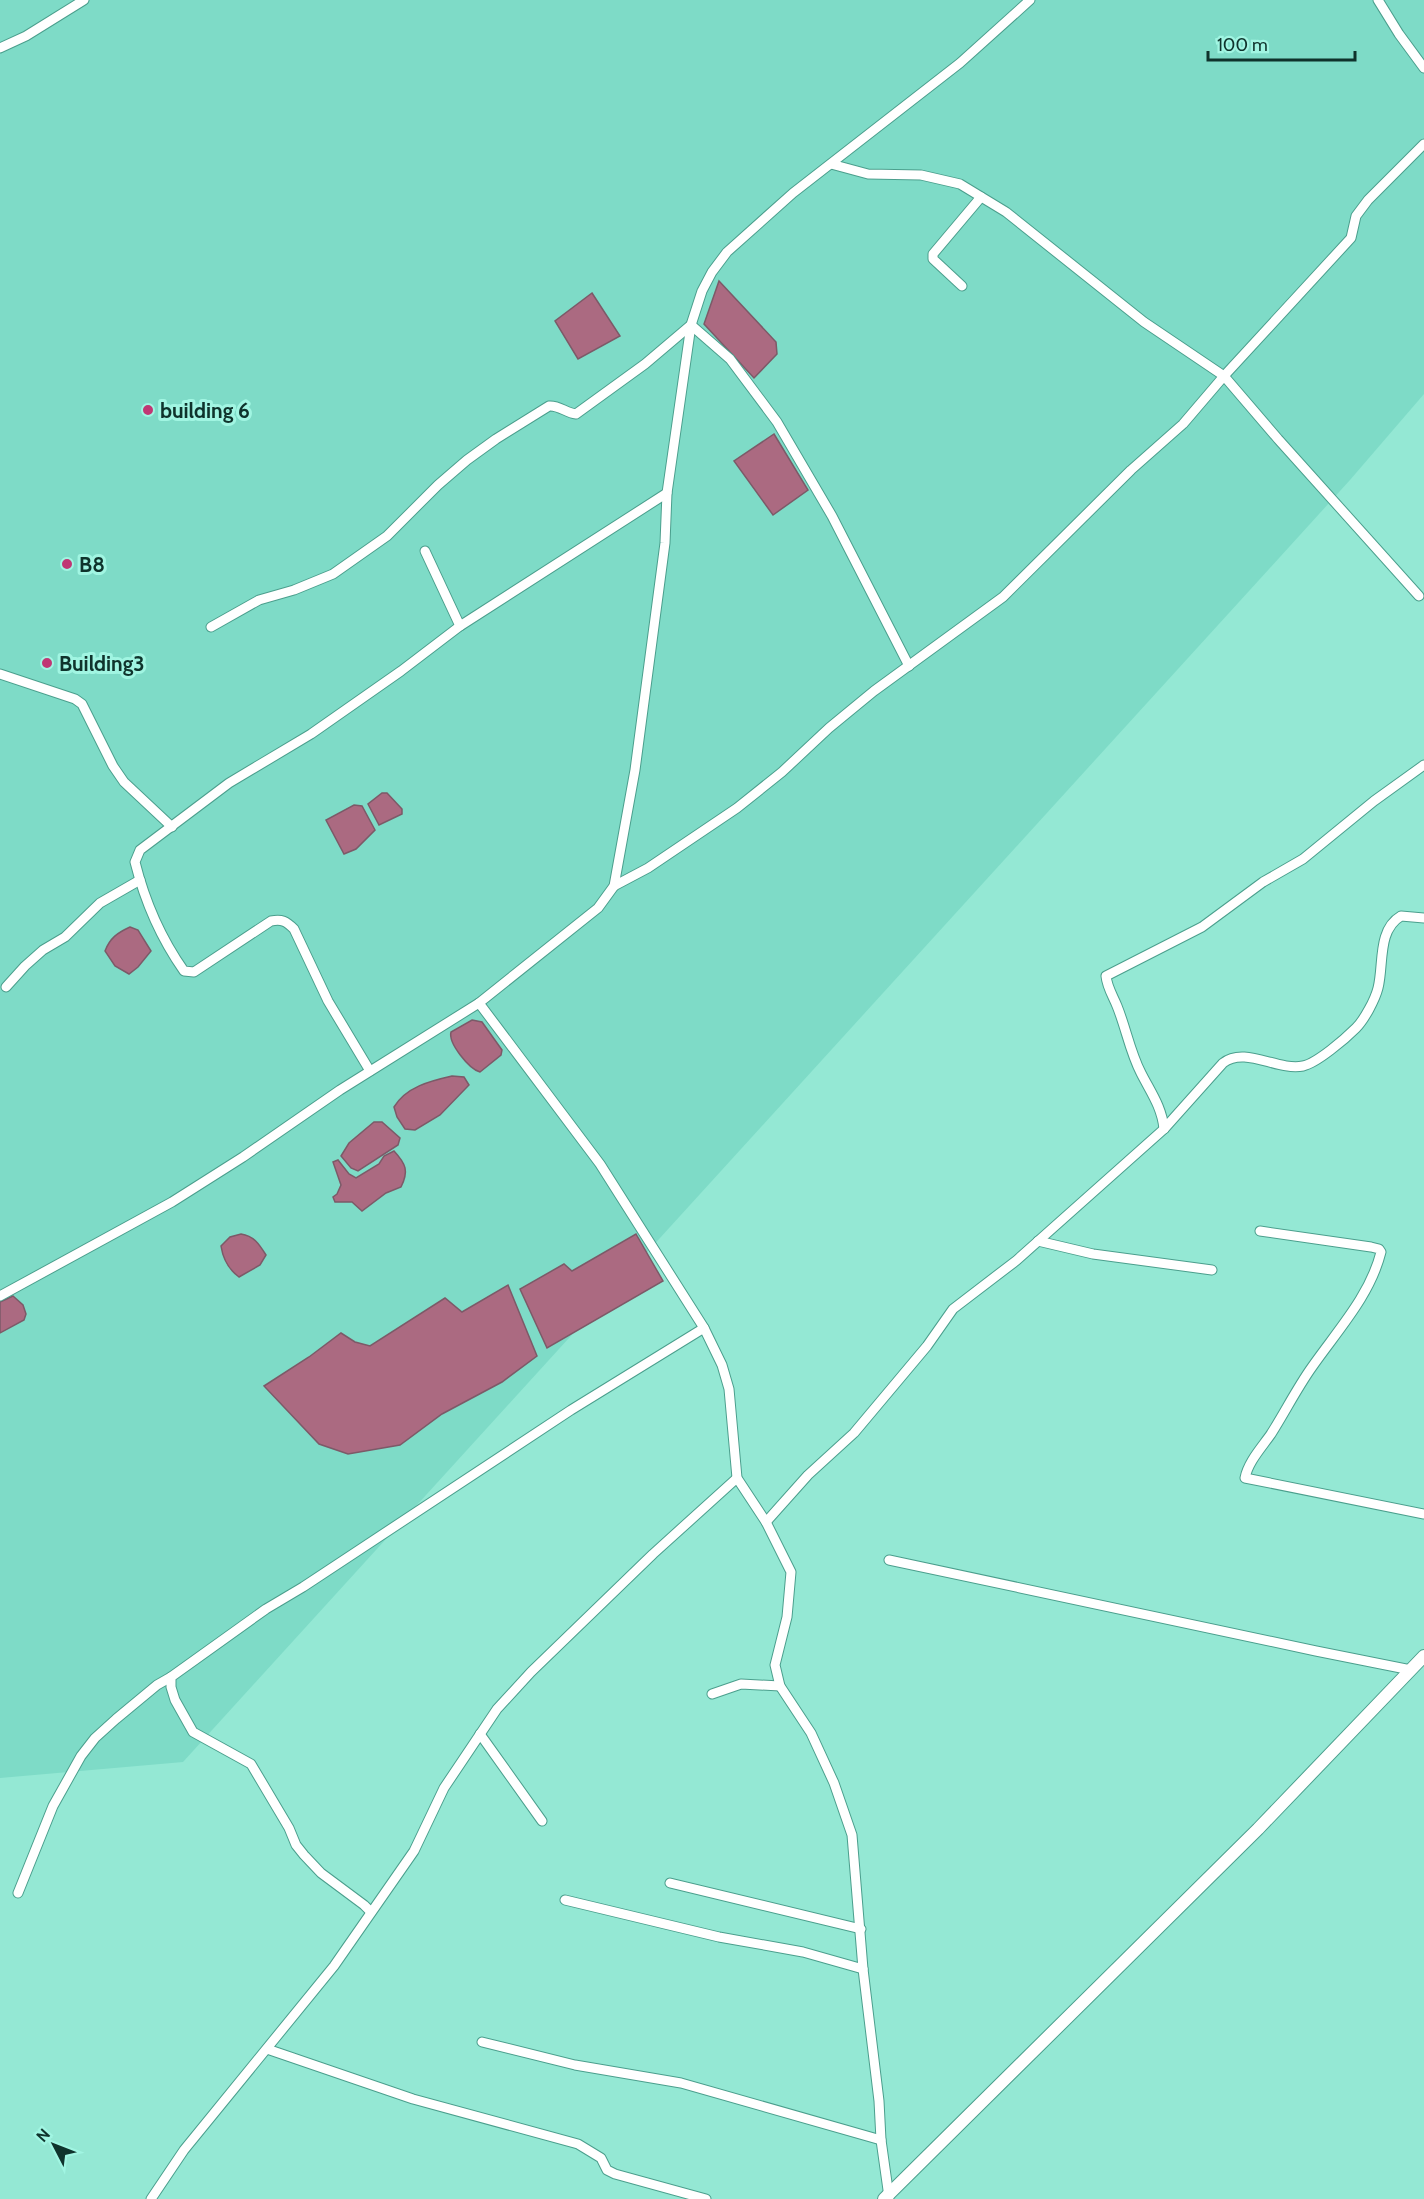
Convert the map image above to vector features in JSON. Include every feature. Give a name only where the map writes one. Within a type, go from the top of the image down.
[{"type":"main road","points":[[887,2197],[1258,1829],[1424,1656]]},
{"type":"street","points":[[0,48],[26,36],[84,0]]},
{"type":"street","points":[[0,1296],[172,1202],[243,1157],[370,1071],[479,1003],[598,908],[614,886],[635,770],[666,543],[667,493],[691,325],[702,291],[712,272],[727,252],[793,193],[960,63],[1030,0]]},
{"type":"street","points":[[1378,0],[1424,68]]},
{"type":"street","points":[[614,886],[648,868],[737,808],[782,772],[829,728],[1002,597],[1131,470],[1183,424],[1224,375],[1351,238],[1356,216],[1368,200],[1424,144]]},
{"type":"street","points":[[831,164],[850,171],[868,174],[885,176],[905,174],[960,184],[1006,212],[1144,322],[1224,375],[1284,446],[1419,596]]},
{"type":"street","points":[[962,286],[933,259],[933,254],[981,197]]},
{"type":"street","points":[[211,627],[259,600],[294,591],[333,574],[387,536],[438,485],[495,439],[549,406],[558,406],[568,413],[576,414],[645,364],[691,325]]},
{"type":"street","points":[[691,325],[730,358],[777,422],[832,516],[909,666]]},
{"type":"street","points":[[370,1071],[328,1001],[294,928],[287,922],[281,919],[271,921],[194,972],[184,971],[169,950],[149,910],[135,862],[140,850],[229,783],[311,734],[401,671],[460,626],[667,493]]},
{"type":"street","points":[[425,550],[460,626]]},
{"type":"street","points":[[0,674],[75,699],[82,704],[113,766],[124,782],[172,827]]},
{"type":"street","points":[[1164,1129],[1163,1119],[1140,1070],[1106,976],[1202,927],[1263,882],[1303,859],[1374,801],[1424,765]]},
{"type":"street","points":[[6,987],[25,966],[43,950],[64,937],[100,903],[140,880]]},
{"type":"street","points":[[766,1522],[808,1476],[854,1432],[927,1346],[953,1309],[1038,1241],[1164,1129],[1223,1063],[1231,1057],[1239,1056],[1278,1065],[1304,1066],[1322,1056],[1357,1028],[1378,989],[1384,946],[1391,924],[1401,916],[1424,918]]},
{"type":"street","points":[[479,1003],[600,1164],[704,1328],[722,1365],[729,1389],[737,1478],[766,1522],[791,1572],[787,1617],[775,1665],[780,1686],[811,1733],[834,1783],[852,1835],[863,1969],[879,2102],[887,2197]]},
{"type":"street","points":[[1260,1231],[1371,1247],[1381,1252],[1378,1265],[1356,1306],[1334,1340],[1312,1366],[1259,1451],[1245,1478],[1424,1514]]},
{"type":"street","points":[[1038,1241],[1093,1254],[1212,1270]]},
{"type":"street","points":[[18,1893],[53,1806],[81,1756],[95,1738],[157,1685],[266,1608],[303,1587],[572,1410],[704,1328]]},
{"type":"street","points":[[151,2199],[184,2150],[334,1966],[414,1851],[444,1788],[497,1709],[531,1672],[653,1554],[737,1478]]},
{"type":"street","points":[[889,1560],[1411,1670]]},
{"type":"street","points":[[171,1677],[175,1700],[194,1732],[251,1764],[304,1856],[321,1873],[370,1912]]},
{"type":"street","points":[[712,1694],[741,1684],[780,1686]]},
{"type":"street","points":[[480,1734],[542,1821]]},
{"type":"street","points":[[670,1883],[861,1929]]},
{"type":"street","points":[[565,1900],[719,1937],[803,1952],[863,1969]]},
{"type":"street","points":[[482,2042],[575,2065],[681,2083],[881,2140]]},
{"type":"street","points":[[267,2049],[413,2099],[578,2144],[602,2158],[607,2170],[615,2174],[706,2199]]},
{"type":"shaded area","points":[[0,0],[1424,0],[1424,394],[1350,480],[183,1762],[0,1778]]},
{"type":"shaded area","points":[[719,281],[776,342],[777,354],[754,378],[704,324]]},
{"type":"shaded area","points":[[592,293],[620,336],[578,359],[555,321]]},
{"type":"shaded area","points":[[774,434],[808,490],[773,515],[734,461]]},
{"type":"shaded area","points":[[382,793],[387,793],[402,809],[402,814],[379,825],[368,804]]},
{"type":"shaded area","points":[[354,805],[362,806],[375,830],[356,849],[344,854],[326,820]]},
{"type":"shaded area","points":[[130,927],[138,930],[151,951],[129,974],[115,966],[105,951],[114,936]]},
{"type":"shaded area","points":[[472,1020],[482,1022],[502,1050],[501,1055],[480,1072],[470,1066],[460,1055],[451,1037],[451,1032]]},
{"type":"shaded area","points":[[452,1076],[464,1077],[469,1085],[440,1115],[415,1130],[405,1129],[394,1107],[399,1100],[419,1086]]},
{"type":"shaded area","points":[[374,1122],[382,1122],[400,1138],[398,1145],[358,1171],[351,1168],[341,1156],[349,1143]]},
{"type":"shaded area","points":[[394,1151],[405,1168],[401,1187],[386,1193],[362,1211],[352,1202],[335,1202],[333,1197],[341,1185],[333,1162],[338,1160],[349,1174],[356,1178],[379,1164],[384,1156]]},
{"type":"shaded area","points":[[241,1234],[253,1239],[266,1255],[260,1265],[239,1277],[227,1263],[221,1246],[230,1237]]},
{"type":"shaded area","points":[[636,1234],[663,1281],[547,1348],[520,1289],[564,1264],[572,1271]]},
{"type":"shaded area","points":[[508,1285],[537,1356],[502,1382],[442,1414],[400,1445],[348,1454],[319,1444],[264,1386],[341,1333],[355,1342],[370,1346],[445,1298],[462,1312]]},
{"type":"shaded area","points":[[13,1296],[23,1305],[26,1314],[24,1320],[0,1333],[0,1302]]},
{"type":"place","name":"building 6","points":[[148,410]]},
{"type":"place","name":"B8","points":[[67,564]]},
{"type":"place","name":"Building3","points":[[47,663]]}]
